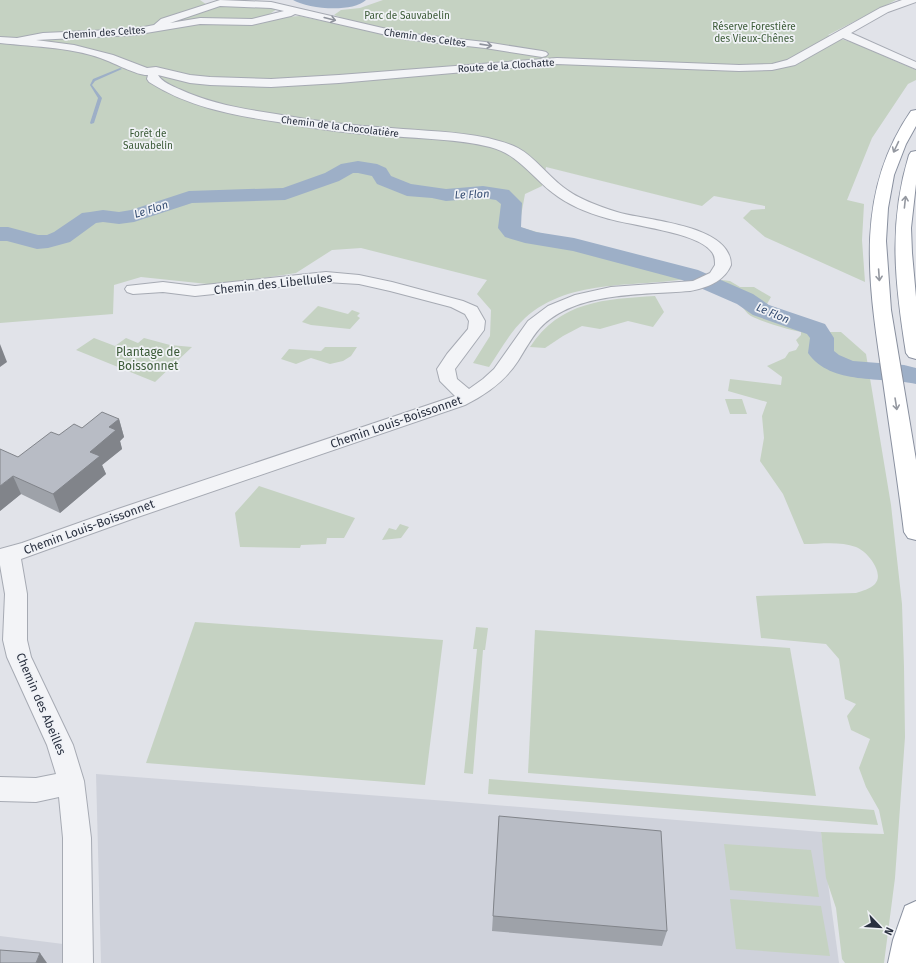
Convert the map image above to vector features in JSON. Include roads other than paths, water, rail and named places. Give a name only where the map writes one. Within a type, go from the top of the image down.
[{"type":"highway","points":[[916,114],[898,144],[885,177],[877,236],[883,313],[916,532]]},
{"type":"highway","points":[[916,155],[905,195],[903,241],[905,278],[916,352]]},
{"type":"highway","points":[[904,963],[916,917]]},
{"type":"street","name":"Route de la Clochatte","points":[[154,74],[210,81],[271,83],[339,79],[557,61],[739,68],[772,67],[791,63],[884,10],[912,0]]},
{"type":"street","name":"Chemin des Celtes","points":[[158,27],[165,21],[219,2],[246,5],[271,5],[404,36],[485,45],[541,54],[557,61]]},
{"type":"street","name":"Chemin des Celtes","points":[[0,39],[134,32],[158,27],[207,21],[252,22],[287,14],[292,10]]},
{"type":"street","points":[[842,33],[916,66]]},
{"type":"street","name":"Chemin des Celtes","points":[[17,42],[30,38],[49,36]]},
{"type":"street","name":"Chemin de la Chocolatière","points":[[0,39],[70,47],[109,57],[154,74],[153,79],[180,94],[210,105],[230,110],[366,130],[479,140],[515,151],[530,164]]},
{"type":"street","name":"Chemin Louis-Boissonnet","points":[[5,556],[446,406],[483,388],[499,374],[535,323],[554,310],[568,303],[602,294],[698,284],[716,275],[723,266],[723,258],[716,247],[704,238],[693,233],[624,219],[589,207],[565,195],[552,186],[530,164]]},
{"type":"street","name":"Chemin des Libellules","points":[[133,289],[163,287],[195,292],[318,278],[343,277],[361,279],[456,304],[471,311],[477,321],[476,330],[452,358],[446,369],[449,381],[467,397]]},
{"type":"street","name":"Chemin des Abeilles","points":[[5,556],[16,594],[15,640],[19,657],[60,745],[71,781],[77,838],[78,963]]},
{"type":"street","points":[[0,789],[36,791],[55,788],[71,781]]},
{"type":"water","points":[[293,0],[366,0],[351,7],[330,8],[309,6]]},
{"type":"waterway","points":[[92,123],[100,98],[91,85],[94,80],[121,69]]},
{"type":"waterway","name":"Le Flon","points":[[0,234],[8,234],[37,242],[48,241],[62,237],[90,218],[103,216],[119,218],[134,216],[189,197],[214,195],[285,194],[332,177],[348,168],[370,168],[379,172],[384,180],[407,190],[446,195],[483,192],[502,194],[512,203],[509,228],[513,232],[533,238],[574,245],[690,275],[745,299],[761,310],[816,329],[822,338],[821,353],[830,361],[841,366],[853,369],[904,373],[916,376]]},
{"type":"park label","name":"Parc de Sauvabelin","points":[[407,15]]},
{"type":"park label","name":"Réserve Forestière des Vieux-Chênes","points":[[754,32]]},
{"type":"park label","name":"Forêt de Sauvabelin","points":[[148,138]]},
{"type":"park label","name":"Plantage de Boissonnet","points":[[148,359]]}]
